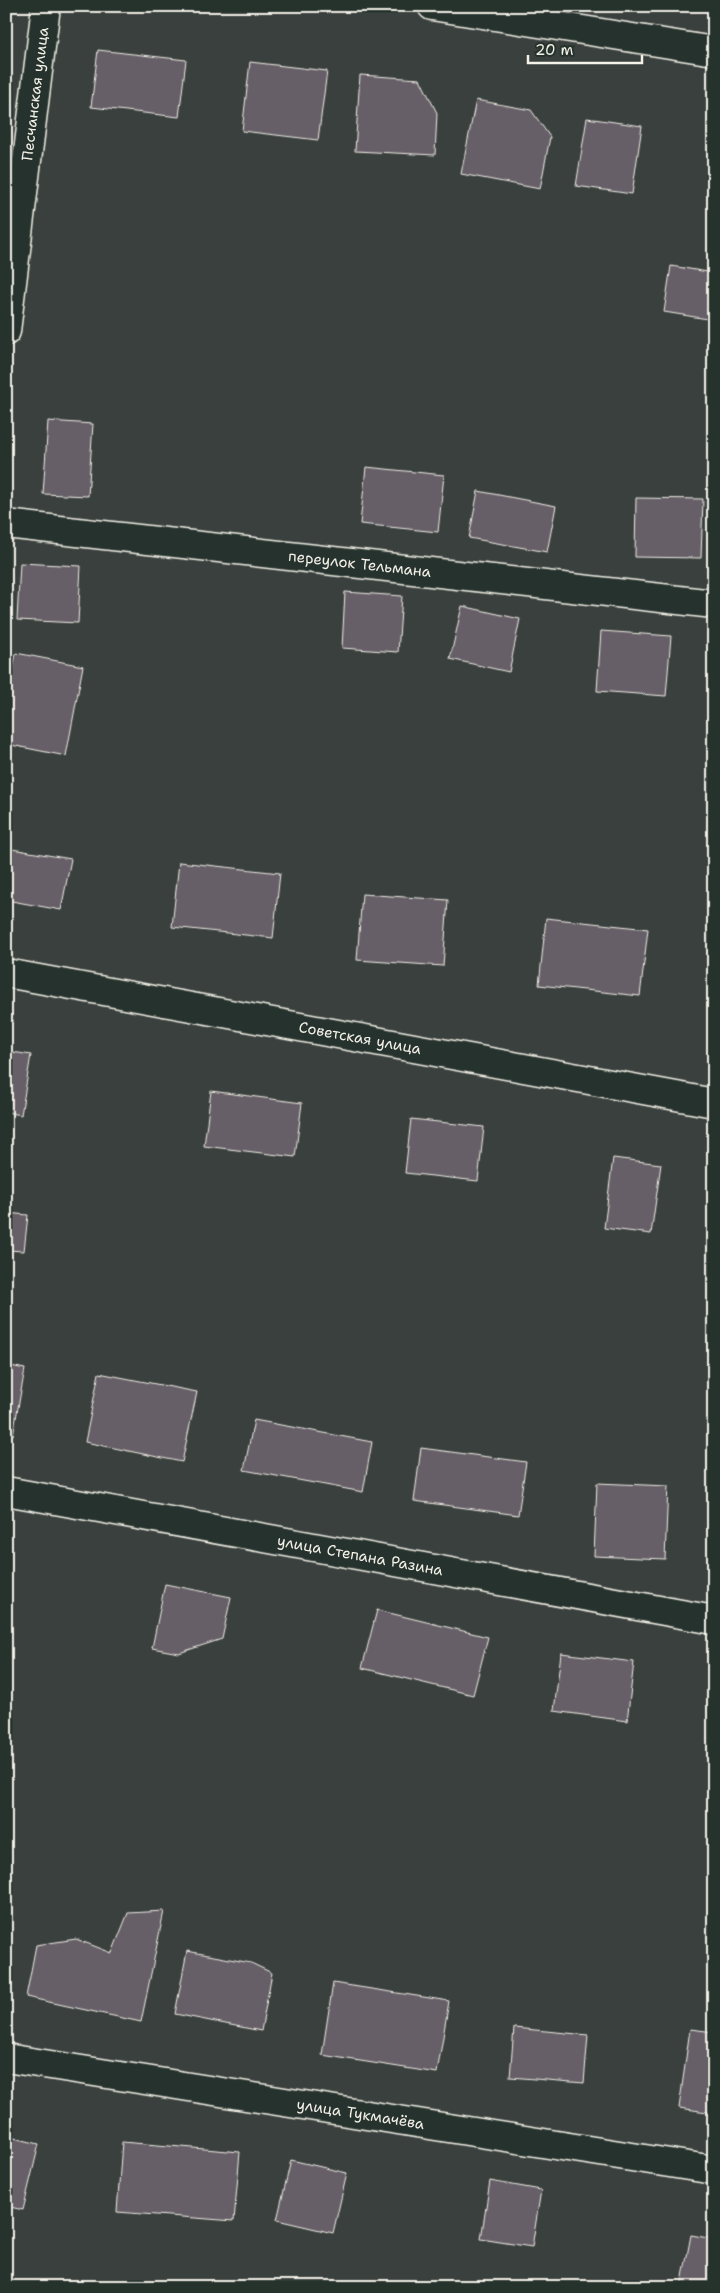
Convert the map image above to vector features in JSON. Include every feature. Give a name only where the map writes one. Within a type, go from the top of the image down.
[{"type":"street","name":"Песчанская улица","points":[[6,331],[46,6]]},
{"type":"street","points":[[432,6],[714,51]]},
{"type":"street","name":"переулок Тельмана","points":[[6,524],[714,604]]},
{"type":"street","name":"Советская улица","points":[[6,973],[714,1103]]},
{"type":"street","name":"улица Степана Разина","points":[[6,1491],[714,1620]]},
{"type":"street","name":"улица Тукмачёва","points":[[6,2058],[714,2170]]},
{"type":"building","points":[[98,50],[186,60],[179,117],[91,107]]},
{"type":"building","points":[[250,62],[327,71],[318,140],[242,131]]},
{"type":"building","points":[[360,75],[420,79],[437,113],[435,155],[355,151]]},
{"type":"building","points":[[476,100],[531,110],[550,137],[540,189],[461,174]]},
{"type":"building","points":[[587,118],[642,126],[632,194],[576,186]]},
{"type":"building","points":[[671,266],[714,273],[714,320],[664,312]]},
{"type":"building","points":[[48,421],[93,424],[88,496],[43,494]]},
{"type":"building","points":[[366,467],[444,475],[438,532],[360,524]]},
{"type":"building","points":[[478,491],[556,506],[547,552],[469,538]]},
{"type":"building","points":[[636,498],[703,499],[701,558],[635,557]]},
{"type":"building","points":[[20,563],[81,566],[78,623],[17,620]]},
{"type":"building","points":[[345,592],[402,596],[398,652],[342,648]]},
{"type":"building","points":[[462,606],[520,619],[509,672],[450,659]]},
{"type":"building","points":[[601,631],[671,636],[666,696],[597,691]]},
{"type":"building","points":[[16,653],[83,666],[66,756],[6,744],[6,705]]},
{"type":"building","points":[[6,848],[71,859],[61,910],[6,900]]},
{"type":"building","points":[[179,862],[280,873],[273,938],[172,927]]},
{"type":"building","points":[[362,894],[448,900],[443,966],[357,960]]},
{"type":"building","points":[[546,918],[648,929],[640,996],[539,985]]},
{"type":"building","points":[[6,1051],[31,1055],[21,1115],[6,1112]]},
{"type":"building","points":[[211,1091],[302,1103],[295,1157],[204,1146]]},
{"type":"building","points":[[411,1119],[484,1127],[478,1181],[405,1173]]},
{"type":"building","points":[[613,1158],[661,1164],[651,1234],[604,1228]]},
{"type":"building","points":[[6,1213],[28,1215],[24,1251],[6,1250]]},
{"type":"building","points":[[6,1365],[25,1369],[13,1435],[6,1434]]},
{"type":"building","points":[[99,1373],[197,1392],[182,1462],[85,1442]]},
{"type":"building","points":[[254,1420],[372,1442],[363,1492],[244,1470]]},
{"type":"building","points":[[421,1448],[526,1462],[518,1515],[414,1501]]},
{"type":"building","points":[[597,1483],[668,1486],[665,1559],[594,1556]]},
{"type":"building","points":[[165,1584],[231,1597],[222,1639],[179,1653],[152,1648]]},
{"type":"building","points":[[377,1610],[488,1637],[473,1695],[362,1668]]},
{"type":"building","points":[[561,1653],[634,1662],[627,1721],[554,1711]]},
{"type":"building","points":[[164,1911],[141,2022],[26,1997],[36,1945],[76,1939],[112,1953],[128,1913]]},
{"type":"building","points":[[187,1951],[251,1963],[272,1973],[261,2031],[175,2014]]},
{"type":"building","points":[[333,1983],[449,2001],[437,2073],[322,2055]]},
{"type":"building","points":[[514,2028],[588,2035],[584,2083],[510,2077]]},
{"type":"building","points":[[690,2029],[714,2032],[714,2113],[679,2108]]},
{"type":"building","points":[[6,2136],[39,2144],[23,2210],[6,2206]]},
{"type":"building","points":[[122,2142],[240,2152],[234,2221],[117,2212]]},
{"type":"building","points":[[291,2160],[347,2173],[333,2233],[277,2220]]},
{"type":"building","points":[[490,2181],[541,2190],[532,2247],[481,2239]]},
{"type":"building","points":[[691,2235],[714,2239],[714,2287],[681,2287]]}]
